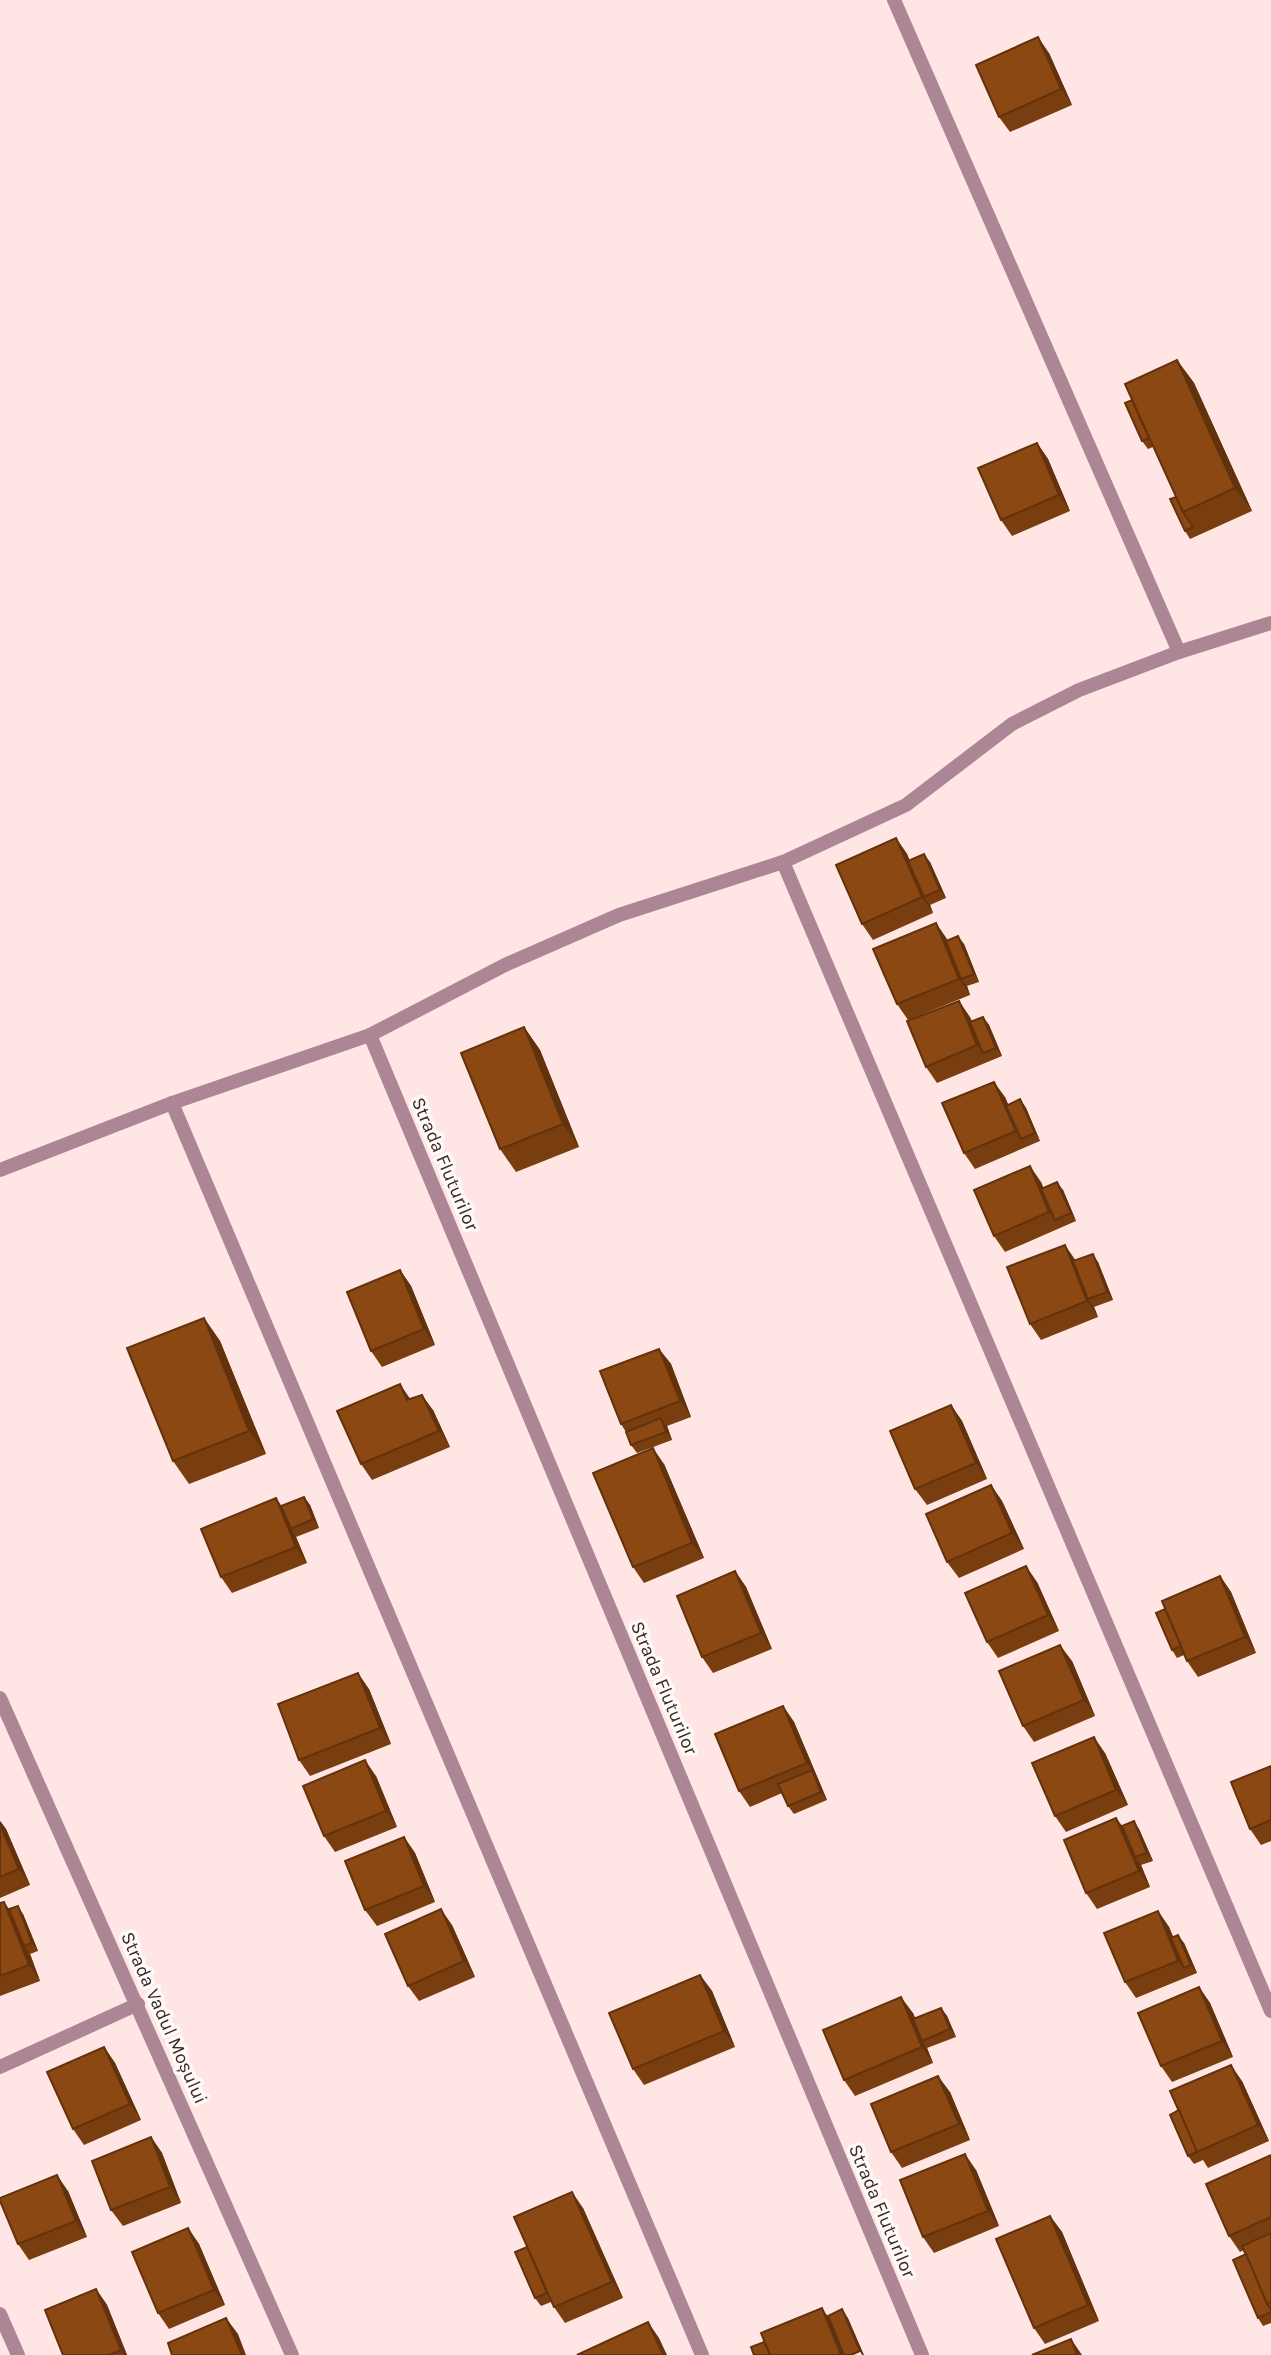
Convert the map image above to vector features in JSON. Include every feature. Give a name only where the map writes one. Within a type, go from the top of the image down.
[{"type":"street","points":[[894,0],[1178,652]]},
{"type":"street","points":[[0,1170],[172,1103],[370,1035],[567,936],[620,915],[783,862],[906,805],[1012,724],[1079,690],[1178,652],[1271,623]]},
{"type":"street","points":[[783,862],[1271,2011]]},
{"type":"street","name":"Strada Fluturilor","points":[[370,1035],[922,2355]]},
{"type":"street","points":[[172,1103],[702,2355]]},
{"type":"street","name":"Strada Vadul Moșului","points":[[0,1698],[292,2355]]},
{"type":"street","points":[[0,2067],[138,2004]]},
{"type":"street","points":[[0,2314],[18,2355]]},
{"type":"building","points":[[1038,37],[1061,89],[999,117],[976,65]]},
{"type":"building","points":[[1177,360],[1235,488],[1183,512],[1125,384]]},
{"type":"building","points":[[1132,400],[1149,438],[1142,441],[1125,403]]},
{"type":"building","points":[[1037,443],[1059,495],[1001,520],[978,468]]},
{"type":"building","points":[[1176,497],[1193,527],[1185,531],[1170,499]]},
{"type":"building","points":[[896,838],[922,897],[862,924],[836,865]]},
{"type":"building","points":[[924,854],[940,890],[924,897],[908,861]]},
{"type":"building","points":[[936,923],[959,979],[897,1004],[873,949]]},
{"type":"building","points":[[958,936],[974,974],[961,979],[946,941]]},
{"type":"building","points":[[959,1001],[977,1045],[926,1067],[907,1021]]},
{"type":"building","points":[[983,1017],[996,1048],[983,1053],[970,1022]]},
{"type":"building","points":[[524,1027],[563,1124],[500,1149],[461,1053]]},
{"type":"building","points":[[994,1082],[1016,1131],[964,1153],[942,1103]]},
{"type":"building","points":[[1020,1099],[1035,1133],[1021,1139],[1006,1106]]},
{"type":"building","points":[[1030,1166],[1049,1212],[994,1236],[974,1190]]},
{"type":"building","points":[[1057,1182],[1071,1213],[1055,1220],[1041,1189]]},
{"type":"building","points":[[1065,1245],[1087,1301],[1030,1324],[1007,1267]]},
{"type":"building","points":[[1093,1254],[1107,1292],[1088,1299],[1073,1261]]},
{"type":"building","points":[[400,1270],[424,1329],[371,1351],[347,1292]]},
{"type":"building","points":[[204,1318],[249,1431],[173,1461],[127,1348]]},
{"type":"building","points":[[659,1349],[680,1401],[621,1424],[600,1371]]},
{"type":"building","points":[[400,1384],[407,1400],[422,1395],[439,1431],[361,1464],[337,1411]]},
{"type":"building","points":[[951,1405],[976,1463],[915,1489],[890,1431]]},
{"type":"building","points":[[661,1418],[666,1432],[631,1445],[626,1432]]},
{"type":"building","points":[[653,1448],[692,1543],[633,1567],[593,1473]]},
{"type":"building","points":[[991,1485],[1012,1533],[947,1562],[926,1514]]},
{"type":"building","points":[[304,1497],[313,1519],[291,1529],[281,1506]]},
{"type":"building","points":[[276,1498],[296,1547],[221,1577],[201,1529]]},
{"type":"building","points":[[1026,1566],[1048,1615],[987,1642],[965,1593]]},
{"type":"building","points":[[735,1571],[761,1633],[702,1657],[677,1596]]},
{"type":"building","points":[[1220,1576],[1245,1637],[1187,1661],[1162,1601]]},
{"type":"building","points":[[1165,1609],[1181,1646],[1172,1650],[1156,1613]]},
{"type":"building","points":[[1060,1645],[1084,1700],[1023,1726],[999,1671]]},
{"type":"building","points":[[358,1673],[380,1728],[299,1760],[278,1704]]},
{"type":"building","points":[[783,1706],[807,1763],[739,1791],[715,1734]]},
{"type":"building","points":[[1094,1737],[1116,1790],[1055,1816],[1032,1763]]},
{"type":"building","points":[[365,1760],[386,1811],[324,1836],[303,1786]]},
{"type":"building","points":[[1271,1766],[1271,1820],[1250,1829],[1231,1782]]},
{"type":"building","points":[[812,1770],[821,1792],[788,1806],[778,1784]]},
{"type":"building","points":[[1116,1818],[1139,1871],[1086,1893],[1064,1840]]},
{"type":"building","points":[[1134,1821],[1147,1853],[1135,1857],[1122,1826]]},
{"type":"building","points":[[0,1825],[19,1869],[0,1877]]},
{"type":"building","points":[[404,1837],[424,1886],[365,1910],[345,1861]]},
{"type":"building","points":[[4,1902],[29,1965],[0,1976],[0,1903]]},
{"type":"building","points":[[18,1906],[32,1943],[24,1946],[9,1909]]},
{"type":"building","points":[[441,1909],[464,1961],[408,1986],[385,1934]]},
{"type":"building","points":[[1158,1911],[1178,1961],[1125,1982],[1104,1933]]},
{"type":"building","points":[[1178,1935],[1191,1965],[1184,1968],[1171,1938]]},
{"type":"building","points":[[700,1975],[724,2031],[633,2069],[609,2013]]},
{"type":"building","points":[[1199,1987],[1222,2041],[1161,2066],[1138,2013]]},
{"type":"building","points":[[901,1997],[922,2047],[844,2080],[823,2030]]},
{"type":"building","points":[[941,2008],[950,2029],[922,2041],[913,2019]]},
{"type":"building","points":[[104,2047],[130,2104],[73,2129],[47,2072]]},
{"type":"building","points":[[1231,2065],[1258,2125],[1197,2152],[1170,2091]]},
{"type":"building","points":[[938,2076],[959,2124],[891,2152],[871,2104]]},
{"type":"building","points":[[1179,2110],[1197,2152],[1188,2156],[1170,2115]]},
{"type":"building","points":[[151,2137],[170,2187],[111,2210],[92,2161]]},
{"type":"building","points":[[965,2154],[988,2211],[923,2237],[900,2180]]},
{"type":"building","points":[[1271,2155],[1271,2217],[1229,2236],[1206,2184]]},
{"type":"building","points":[[57,2175],[76,2221],[18,2244],[0,2198]]},
{"type":"building","points":[[572,2192],[612,2282],[554,2307],[514,2217]]},
{"type":"building","points":[[1050,2216],[1088,2305],[1034,2328],[996,2239]]},
{"type":"building","points":[[188,2228],[214,2290],[158,2313],[132,2252]]},
{"type":"building","points":[[1271,2233],[1271,2302],[1267,2304],[1242,2246]]},
{"type":"building","points":[[527,2247],[547,2293],[535,2298],[515,2252]]},
{"type":"building","points":[[1246,2254],[1271,2309],[1271,2312],[1258,2318],[1233,2260]]},
{"type":"building","points":[[96,2289],[121,2350],[110,2355],[63,2355],[45,2310]]},
{"type":"building","points":[[822,2308],[841,2355],[770,2355],[761,2333]]},
{"type":"building","points":[[842,2309],[860,2351],[851,2355],[844,2355],[828,2316]]},
{"type":"building","points":[[226,2318],[242,2355],[172,2355],[168,2343]]},
{"type":"building","points":[[648,2322],[663,2355],[577,2355]]},
{"type":"building","points":[[1071,2339],[1077,2355],[1032,2355]]},
{"type":"building","points":[[764,2342],[770,2355],[754,2355],[751,2347]]}]
